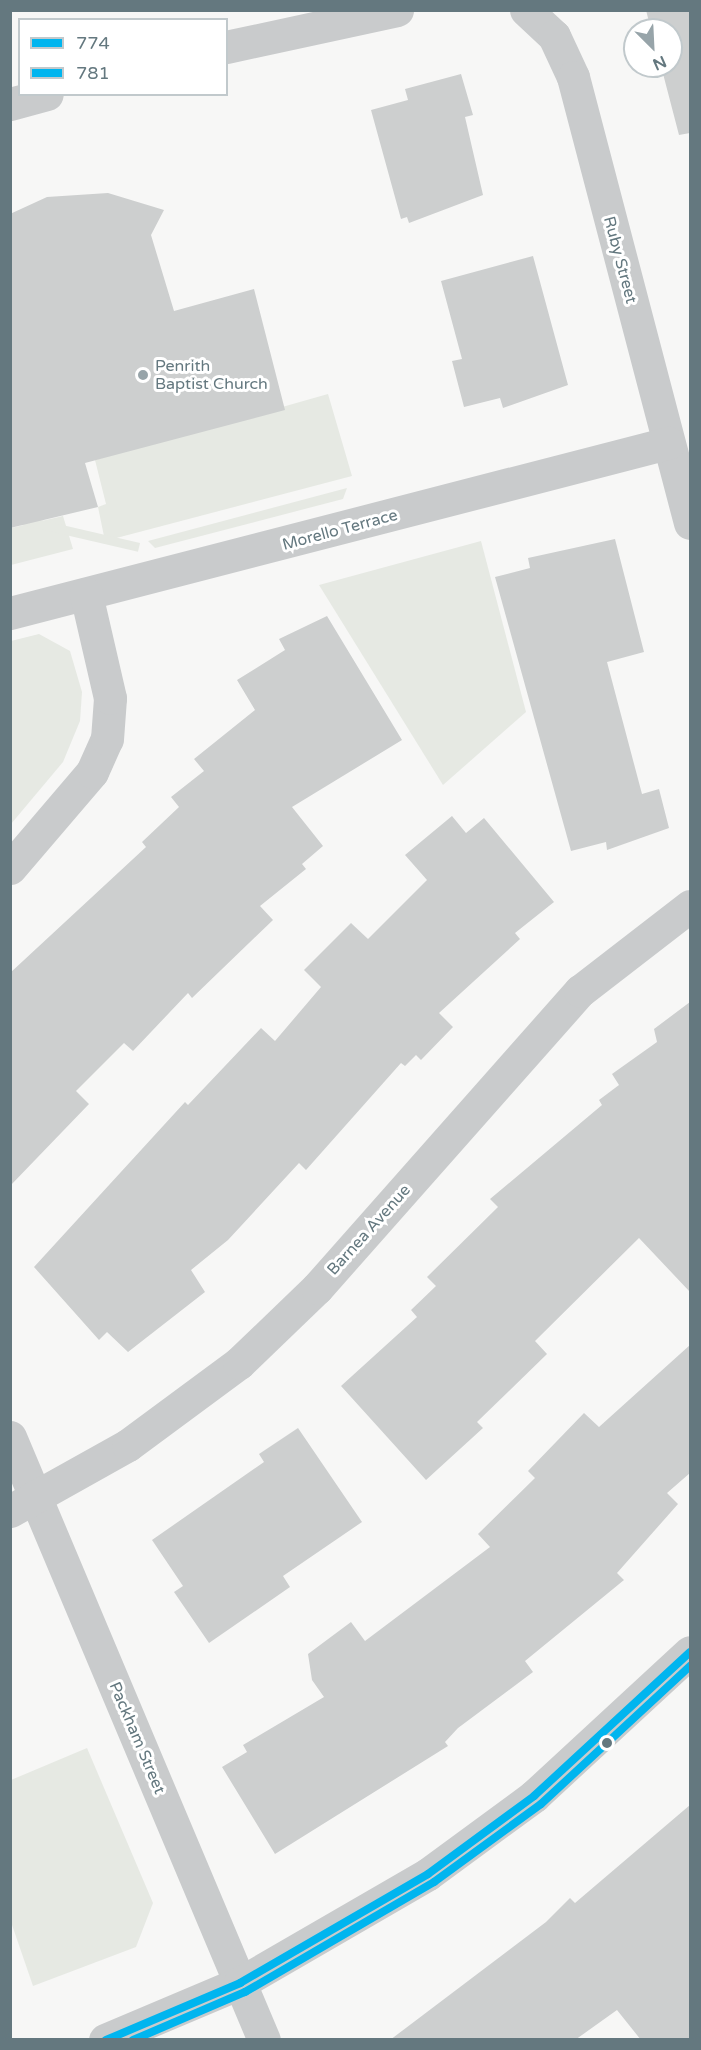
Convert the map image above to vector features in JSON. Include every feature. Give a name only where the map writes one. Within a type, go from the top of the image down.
[{"type":"street","points":[[228,47],[397,10]]},
{"type":"street","name":"Ruby Street","points":[[526,10],[554,36],[573,77],[690,523]]},
{"type":"street","points":[[10,104],[40,96]]},
{"type":"street","name":"Morello Terrace","points":[[10,613],[668,443]]},
{"type":"street","points":[[10,868],[92,772],[107,739],[110,698],[86,594]]},
{"type":"street","name":"Barnea Avenue","points":[[23,1505],[168,1419],[239,1363],[317,1288],[580,992],[690,906]]},
{"type":"street","name":"Packham Street","points":[[10,1437],[23,1505],[264,2040]]},
{"type":"street","points":[[105,2040],[240,1983],[370,1911],[470,1845],[585,1753],[690,1652]]},
{"type":"shaded area","points":[[328,394],[352,476],[105,541],[98,507],[106,504],[95,460]]},
{"type":"shaded area","points":[[347,488],[343,499],[155,548],[148,541]]},
{"type":"shaded area","points":[[10,513],[140,543],[138,552],[10,522]]},
{"type":"shaded area","points":[[63,516],[73,549],[11,565],[11,528]]},
{"type":"shaded area","points":[[481,541],[526,712],[443,785],[319,585]]},
{"type":"shaded area","points":[[39,634],[70,651],[82,692],[80,721],[63,762],[11,824],[11,641]]},
{"type":"shaded area","points":[[87,1748],[153,1903],[136,1947],[33,1986],[11,1922],[11,1780]]},
{"type":"building","points":[[646,10],[690,10],[690,133],[679,135],[664,78],[683,78],[683,18],[648,18]]},
{"type":"building","points":[[461,74],[473,115],[465,117],[483,195],[409,223],[407,217],[401,219],[371,110],[408,100],[405,89]]},
{"type":"building","name":"Penrith Baptist Church","points":[[108,193],[164,210],[151,235],[174,311],[254,289],[285,410],[85,463],[98,507],[10,528],[10,214],[47,197]]},
{"type":"building","points":[[533,256],[568,385],[503,408],[500,398],[464,407],[452,361],[462,359],[441,281]]},
{"type":"building","points":[[615,539],[644,652],[607,662],[642,794],[659,789],[669,828],[607,850],[606,842],[571,851],[495,577],[530,568],[528,558]]},
{"type":"building","points":[[327,616],[402,740],[292,807],[323,846],[302,864],[306,869],[260,906],[273,920],[192,998],[188,993],[133,1051],[124,1043],[76,1091],[89,1104],[10,1186],[10,973],[146,847],[142,842],[179,807],[171,797],[204,771],[194,759],[255,710],[237,680],[285,650],[279,639]]},
{"type":"building","points":[[452,816],[466,833],[484,818],[554,902],[515,933],[520,939],[439,1013],[453,1027],[421,1060],[416,1055],[405,1066],[401,1063],[306,1170],[299,1163],[228,1240],[191,1270],[205,1292],[128,1352],[107,1332],[99,1340],[34,1267],[185,1102],[188,1105],[261,1028],[275,1041],[321,987],[304,970],[351,923],[368,939],[427,880],[405,855]]},
{"type":"building","points":[[690,1002],[690,1292],[639,1238],[535,1341],[547,1354],[477,1422],[483,1428],[426,1480],[341,1386],[417,1317],[411,1310],[436,1286],[427,1277],[498,1207],[490,1199],[602,1105],[599,1100],[619,1085],[612,1074],[657,1042],[654,1029]]},
{"type":"building","points":[[690,1345],[690,1473],[667,1493],[678,1504],[617,1573],[624,1580],[525,1661],[533,1672],[458,1728],[445,1742],[448,1746],[275,1854],[222,1767],[247,1752],[243,1745],[324,1697],[312,1680],[308,1654],[351,1622],[365,1641],[490,1547],[478,1534],[535,1478],[528,1471],[584,1413],[599,1427]]},
{"type":"building","points":[[298,1428],[362,1522],[283,1576],[290,1587],[209,1643],[174,1592],[183,1586],[152,1540],[264,1462],[259,1454]]},
{"type":"building","points":[[690,1805],[690,2040],[641,2040],[617,2010],[575,2040],[390,2040],[546,1922],[570,1898],[575,1903]]},
{"type":"transit line","name":"774","points":[[106,2040],[240,1983],[428,1874],[534,1796],[690,1652]]},
{"type":"transit line","name":"781","points":[[133,2040],[245,1992],[434,1882],[541,1804],[690,1666]]},
{"type":"place","name":"Penrith Baptist Church","points":[[143,375]]}]
